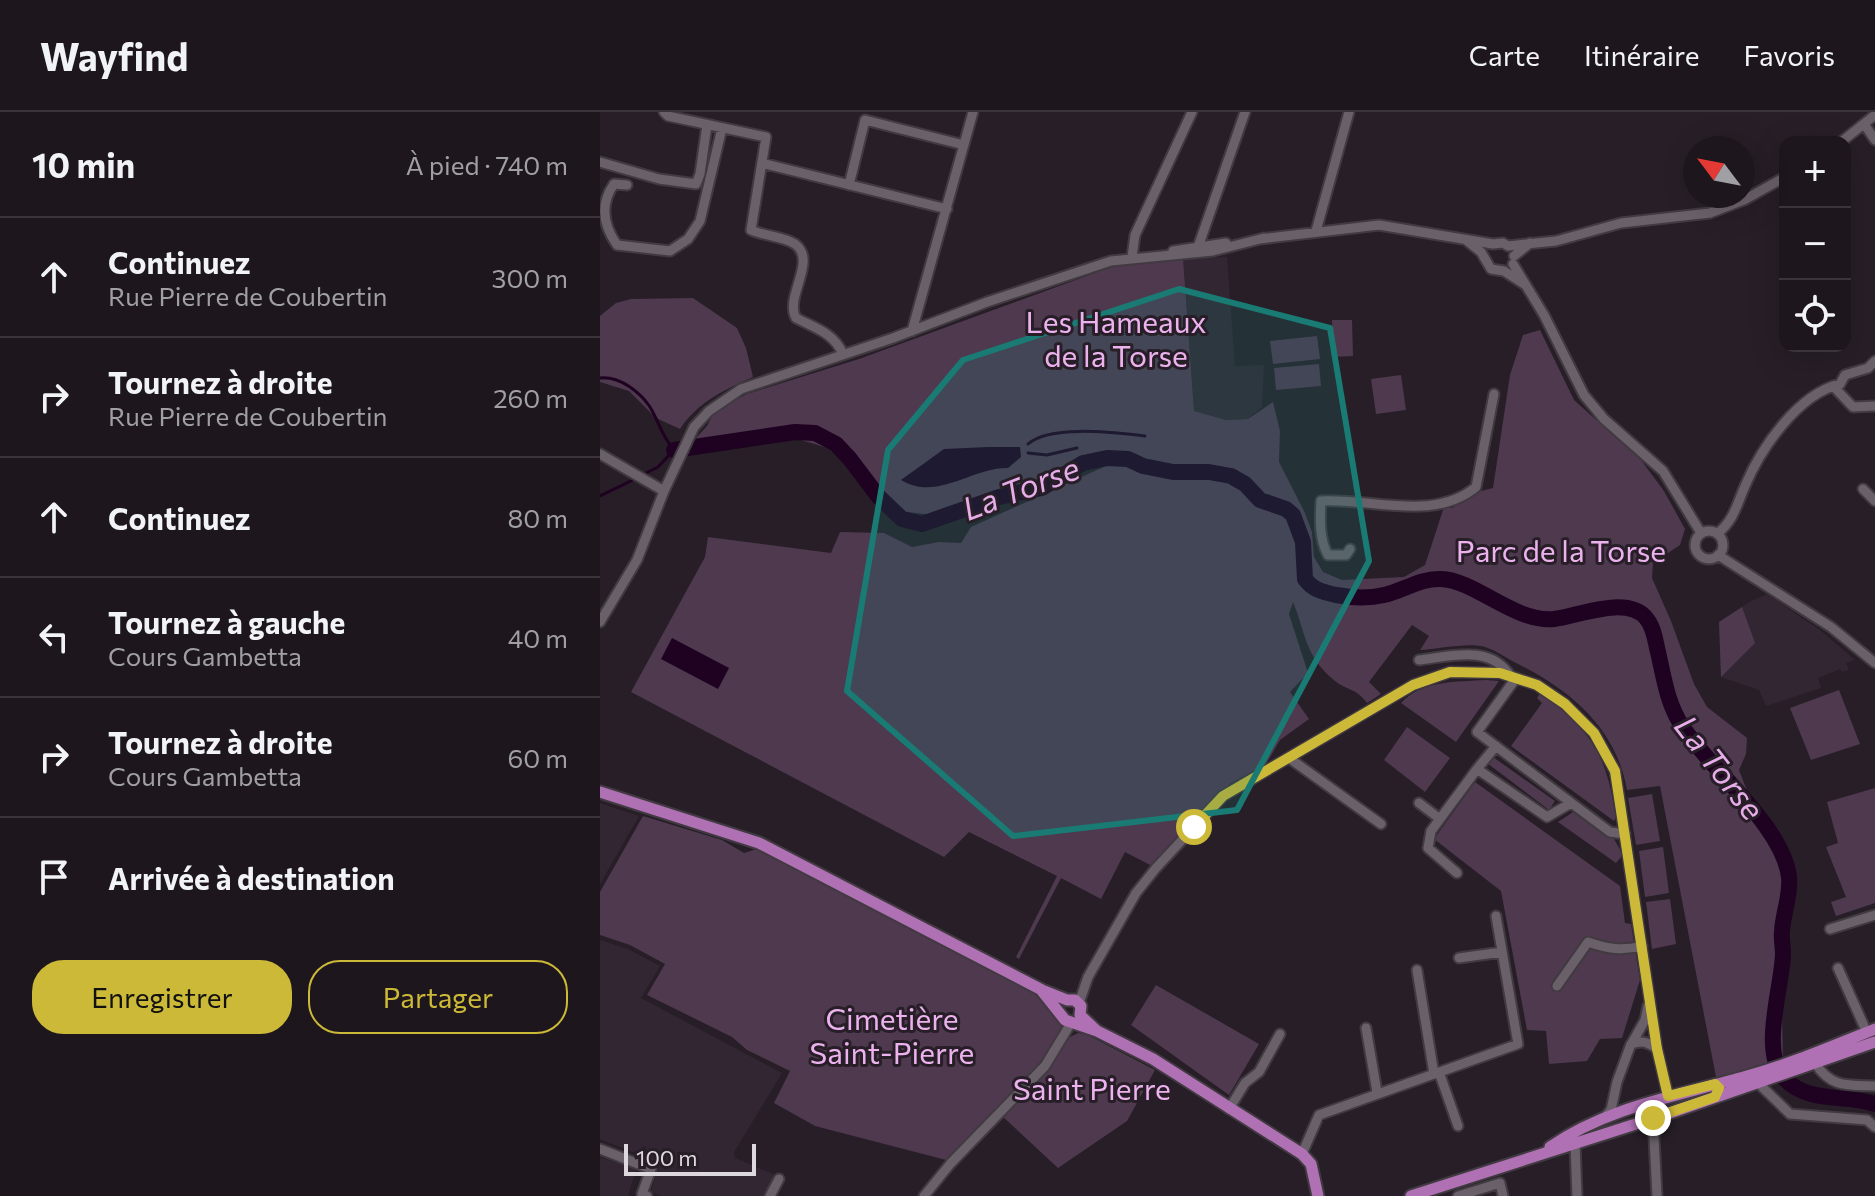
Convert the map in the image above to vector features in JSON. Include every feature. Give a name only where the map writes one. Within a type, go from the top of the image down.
[{"type":"main road","points":[[601,790],[759,843],[1075,1008],[1097,1031],[1178,1073],[1302,1154],[1311,1164],[1318,1196]]},
{"type":"main road","points":[[1042,990],[1062,1018],[1075,1008]]},
{"type":"main road","points":[[1574,1138],[1653,1118],[1757,1082],[1864,1030]]},
{"type":"main road","points":[[1411,1196],[1543,1152],[1574,1138],[1605,1117],[1668,1096],[1815,1063],[1875,1042]]},
{"type":"main road","points":[[1715,1084],[1720,1091],[1715,1097]]},
{"type":"street","points":[[664,112],[668,116],[766,137],[751,230],[788,241],[800,249],[803,261],[793,313],[796,318],[832,336],[843,354]]},
{"type":"street","points":[[912,331],[973,112]]},
{"type":"street","points":[[1132,257],[1135,235],[1192,112]]},
{"type":"street","points":[[1197,250],[1245,112]]},
{"type":"street","points":[[1316,231],[1349,112]]},
{"type":"street","points":[[1849,136],[1875,115]]},
{"type":"street","points":[[849,185],[865,120],[964,145]]},
{"type":"street","points":[[1864,124],[1875,140]]},
{"type":"street","points":[[600,162],[659,179],[696,184],[707,125]]},
{"type":"street","points":[[627,185],[614,184],[606,195],[603,210],[610,234],[617,245],[670,251],[688,239],[700,221],[722,128]]},
{"type":"street","points":[[762,163],[947,209]]},
{"type":"street","points":[[1508,246],[1556,241],[1621,223],[1710,213],[1744,200],[1779,180]]},
{"type":"street","points":[[600,622],[637,560],[685,445],[703,416],[741,389],[1065,276],[1132,257],[1379,225],[1508,246],[1584,395],[1604,419],[1663,471],[1701,533]]},
{"type":"street","points":[[1463,238],[1485,257],[1491,269],[1504,271],[1528,287]]},
{"type":"street","points":[[1504,271],[1531,242]]},
{"type":"street","points":[[1485,257],[1493,244]]},
{"type":"street","points":[[1718,533],[1733,517],[1753,469],[1783,424],[1825,388],[1840,384],[1845,375],[1868,368],[1875,361]]},
{"type":"street","points":[[1833,386],[1853,407],[1875,406]]},
{"type":"street","points":[[1350,549],[1346,555],[1328,555],[1320,521],[1321,501],[1347,500],[1416,507],[1463,498],[1476,487],[1494,394]]},
{"type":"street","points":[[600,454],[664,491]]},
{"type":"street","points":[[1863,489],[1875,501]]},
{"type":"street","points":[[1718,555],[1723,545],[1718,533],[1709,530],[1701,533],[1695,541],[1696,552],[1706,558],[1718,555],[1831,627],[1875,663]]},
{"type":"street","points":[[1419,660],[1476,653],[1503,664],[1513,678]]},
{"type":"street","points":[[924,1196],[951,1163],[1045,1066],[1068,1028],[1075,1008],[1121,919],[1156,868],[1223,796],[1413,685],[1450,672],[1500,673],[1537,685],[1565,704],[1594,733],[1615,771],[1657,1049],[1668,1096]]},
{"type":"street","points":[[1513,678],[1477,732],[1610,832],[1625,834]]},
{"type":"street","points":[[1457,873],[1428,848],[1431,831],[1496,746]]},
{"type":"street","points":[[1289,758],[1381,824]]},
{"type":"street","points":[[1477,769],[1547,817],[1571,803]]},
{"type":"street","points":[[1419,803],[1440,819]]},
{"type":"street","points":[[1830,929],[1875,915]]},
{"type":"street","points":[[1302,1154],[1319,1115],[1518,1044],[1496,916]]},
{"type":"street","points":[[1557,986],[1588,942],[1610,949],[1627,950],[1642,946]]},
{"type":"street","points":[[1459,958],[1502,952]]},
{"type":"street","points":[[1838,968],[1864,1030],[1875,1042]]},
{"type":"street","points":[[1417,970],[1436,1073],[1458,1126]]},
{"type":"street","points":[[1605,1117],[1611,1110],[1631,1044],[1645,1020],[1650,995]]},
{"type":"street","points":[[1864,1030],[1875,1020]]},
{"type":"street","points":[[1366,1028],[1377,1092]]},
{"type":"street","points":[[1229,1109],[1245,1083],[1259,1072],[1280,1034]]},
{"type":"street","points":[[1631,1044],[1646,1042],[1657,1049]]},
{"type":"street","points":[[1815,1063],[1828,1079],[1844,1085],[1875,1086]]},
{"type":"street","points":[[1757,1082],[1790,1114],[1867,1120],[1875,1127]]},
{"type":"street","points":[[1653,1118],[1657,1196]]},
{"type":"street","points":[[1574,1138],[1577,1196]]},
{"type":"street","points":[[600,1149],[651,1169],[642,1194],[647,1196]]},
{"type":"street","points":[[770,1196],[779,1179]]},
{"type":"street","points":[[1458,1196],[1500,1183],[1503,1196]]},
{"type":"highlighted area","points":[[1179,289],[1330,328],[1369,561],[1237,810],[1013,836],[847,691],[888,450],[963,360]]},
{"type":"shaded area","points":[[1227,257],[1235,366],[1264,365],[1262,407],[1248,419],[1226,420],[1194,412],[1183,258]]},
{"type":"shaded area","points":[[1020,447],[1021,457],[1008,468],[995,469],[941,486],[914,486],[901,480],[944,449]]},
{"type":"shaded area","points":[[1767,594],[1820,630],[1855,660],[1846,663],[1849,670],[1842,672],[1840,669],[1818,678],[1821,688],[1766,706],[1759,690],[1721,677],[1719,622]]},
{"type":"shaded area","points":[[672,638],[729,668],[718,689],[661,659]]},
{"type":"shaded area","points":[[600,803],[639,816],[600,884]]},
{"type":"shaded area","points":[[600,940],[628,949],[660,966],[641,998],[782,1073],[734,1152],[735,1158],[773,1174],[775,1181],[767,1196],[661,1196],[651,1192],[660,1163],[600,1139]]},
{"type":"shaded area","points":[[600,1157],[636,1169],[628,1196],[600,1196]]},
{"type":"green space","points":[[1183,258],[1194,411],[1226,420],[1248,419],[1273,402],[1280,431],[1279,462],[1305,513],[1312,532],[1314,557],[1323,572],[1342,580],[1404,577],[1425,565],[1444,507],[1452,508],[1473,493],[1493,488],[1510,375],[1523,335],[1540,330],[1574,400],[1641,460],[1664,491],[1685,529],[1680,545],[1653,563],[1652,578],[1694,684],[1707,707],[1747,738],[1746,754],[1739,770],[1757,816],[1792,876],[1789,905],[1780,925],[1783,1061],[1716,1077],[1660,786],[1627,790],[1612,747],[1587,712],[1553,685],[1485,647],[1467,645],[1420,650],[1429,636],[1412,625],[1369,682],[1381,694],[1367,703],[1335,681],[1318,663],[1293,602],[1289,614],[1308,673],[1290,692],[1309,719],[1280,740],[1266,764],[1230,784],[1186,826],[1152,866],[1125,852],[1101,899],[1061,878],[1019,959],[1016,957],[1057,876],[969,832],[944,857],[631,692],[705,557],[708,537],[831,553],[840,532],[884,533],[912,547],[939,542],[961,543],[971,527],[1108,465],[1000,489],[949,517],[891,510],[848,454],[794,438],[685,450],[712,416],[727,404],[747,394],[859,359],[1114,266]]},
{"type":"green space","points":[[693,298],[737,328],[753,377],[703,404],[680,429],[656,418],[629,391],[600,382],[600,316],[616,303],[631,299]]},
{"type":"green space","points":[[1332,320],[1352,320],[1353,356],[1333,357]]},
{"type":"green space","points":[[1317,336],[1320,359],[1273,364],[1270,341]]},
{"type":"green space","points":[[1319,364],[1321,386],[1276,390],[1274,368]]},
{"type":"green space","points":[[1401,375],[1406,410],[1376,414],[1371,379]]},
{"type":"green space","points":[[1742,607],[1755,643],[1721,677],[1719,622]]},
{"type":"green space","points":[[1499,681],[1456,742],[1401,703],[1409,695],[1429,686]]},
{"type":"green space","points":[[1839,690],[1860,744],[1811,760],[1790,708]]},
{"type":"green space","points":[[1541,692],[1573,720],[1594,746],[1607,777],[1616,818],[1614,821],[1511,746],[1542,703],[1537,698]]},
{"type":"green space","points":[[1407,727],[1450,758],[1425,792],[1384,760]]},
{"type":"green space","points":[[1493,757],[1555,801],[1549,810],[1487,763]]},
{"type":"green space","points":[[1475,782],[1620,886],[1625,923],[1631,924],[1640,980],[1622,1038],[1600,1039],[1587,1061],[1549,1064],[1546,1031],[1527,1030],[1501,891],[1434,839]]},
{"type":"green space","points":[[1875,788],[1875,903],[1836,916],[1831,902],[1846,897],[1826,847],[1838,843],[1827,802]]},
{"type":"green space","points":[[1652,794],[1660,841],[1636,845],[1628,798]]},
{"type":"green space","points":[[1576,810],[1614,839],[1623,855],[1616,863],[1558,822]]},
{"type":"green space","name":"Cimetière Saint-Pierre","points":[[643,816],[722,840],[744,853],[757,849],[1034,993],[1064,1028],[1047,1060],[950,1161],[815,1126],[774,1103],[790,1071],[747,1050],[732,1037],[647,995],[665,964],[630,945],[600,935],[600,892]]},
{"type":"green space","points":[[1663,847],[1669,893],[1645,897],[1639,851]]},
{"type":"green space","points":[[1670,899],[1676,944],[1652,949],[1646,902]]},
{"type":"green space","name":"Saint Pierre","points":[[1156,985],[1259,1044],[1229,1095],[1131,1025]]},
{"type":"green space","name":"Saint Pierre","points":[[1078,1033],[1086,1034],[1155,1070],[1127,1121],[1058,1168],[1002,1116],[1049,1070],[1068,1038]]},
{"type":"waterway","name":"La Torse","points":[[600,378],[619,381],[640,395],[674,450],[658,467],[642,475]]},
{"type":"waterway","name":"La Torse","points":[[674,450],[795,432],[815,433],[836,444],[878,496],[902,519],[922,524],[999,497],[1042,488],[1083,463],[1107,458],[1128,459],[1143,466],[1173,472],[1209,472],[1231,476],[1245,484],[1260,500],[1286,509],[1293,515],[1303,542],[1305,579],[1323,592],[1348,597],[1372,597],[1441,579],[1468,586],[1525,615],[1539,618],[1554,619],[1615,607],[1638,611],[1653,630],[1669,699],[1682,726],[1760,818],[1784,858],[1789,884],[1774,1018],[1777,1066],[1784,1078],[1804,1092],[1875,1104]]},
{"type":"waterway","points":[[1028,444],[1038,438],[1067,432],[1145,436]]},
{"type":"waterway","points":[[1028,453],[1047,455],[1077,448]]},
{"type":"waterway","points":[[600,496],[635,479]]},
{"type":"route","points":[[1194,827],[1223,796],[1413,685],[1450,672],[1500,673],[1537,685],[1565,704],[1594,733],[1615,771],[1653,1028],[1662,1080],[1668,1096],[1715,1084],[1720,1091],[1715,1097],[1653,1118]]},
{"type":"park label","name":"Les Hameaux de la Torse","points":[[1116,340]]},
{"type":"park label","name":"Parc de la Torse","points":[[1561,552]]}]
